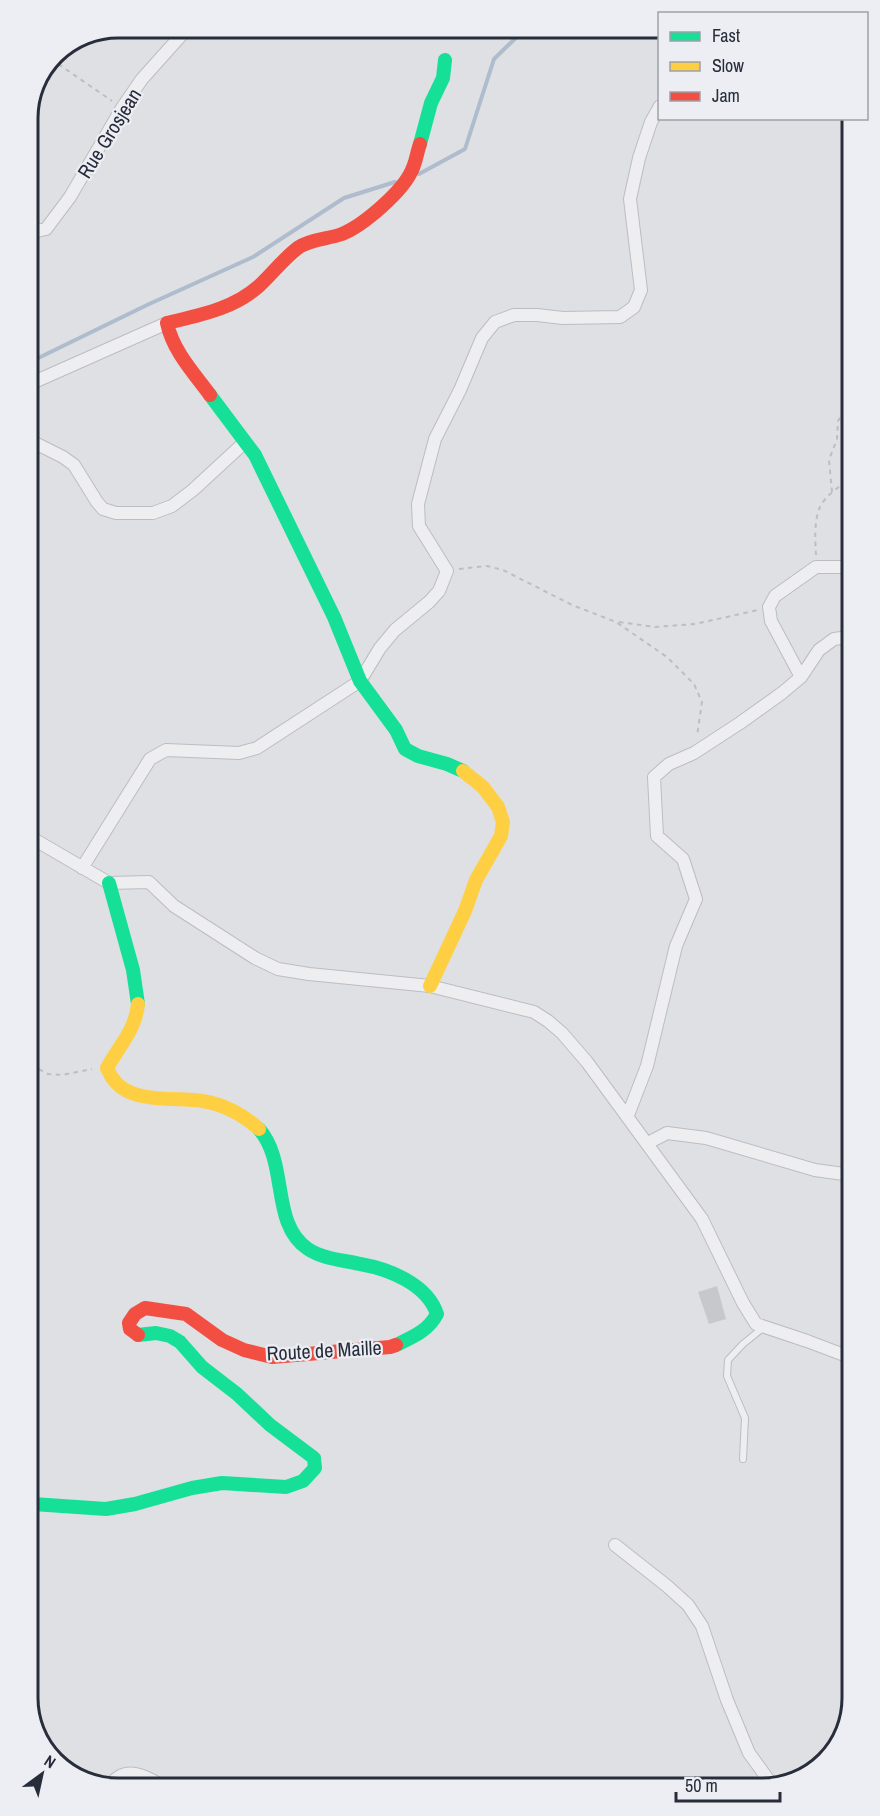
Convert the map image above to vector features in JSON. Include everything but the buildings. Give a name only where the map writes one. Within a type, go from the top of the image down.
[{"type":"street","name":"Rue Grosjean","points":[[38,231],[46,229],[70,197],[122,108],[142,79],[181,37]]},
{"type":"street","points":[[38,380],[167,323],[212,312],[238,302],[300,247],[316,240],[342,234],[370,218],[412,171],[431,103],[443,78],[445,60]]},
{"type":"street","points":[[82,868],[150,759],[166,750],[239,753],[257,748],[360,681],[394,630],[439,591],[447,571],[419,526],[418,504],[435,439],[460,390],[482,338],[495,322],[513,315],[563,318],[620,317],[634,307],[641,290],[630,199],[639,158],[651,122],[658,110]]},
{"type":"street","points":[[167,323],[170,336],[183,359],[255,455],[329,607],[360,681],[396,730],[405,749],[418,756],[465,772],[483,788],[498,807],[503,822],[501,836],[476,880],[465,911],[430,986]]},
{"type":"street","points":[[38,445],[74,465],[96,502],[103,509],[116,513],[153,513],[172,506],[194,490],[245,442]]},
{"type":"street","points":[[801,676],[771,621],[770,607],[775,596],[816,567],[842,567]]},
{"type":"street","points":[[628,1115],[647,1066],[676,946],[696,899],[683,859],[657,837],[654,777],[669,764],[694,753],[782,693],[801,676],[819,650],[834,639],[842,638]]},
{"type":"street","points":[[38,841],[109,883],[149,882],[174,906],[255,958],[278,969],[309,975],[430,986],[534,1012],[562,1033],[587,1062],[648,1143],[664,1169],[702,1219],[743,1303],[756,1324],[842,1354]]},
{"type":"street","points":[[107,1068],[131,1031],[138,1014],[138,997],[109,883]]},
{"type":"street","name":"Route de Maille","points":[[37,1504],[80,1509],[107,1509],[131,1505],[188,1488],[224,1483],[285,1487],[306,1481],[315,1468],[314,1458],[270,1425],[237,1394],[202,1367],[180,1342],[170,1335],[156,1333],[138,1335],[130,1329],[129,1323],[135,1314],[145,1308],[186,1314],[222,1340],[244,1350],[272,1357],[390,1347],[417,1335],[431,1325],[437,1314],[426,1292],[401,1278],[371,1267],[323,1257],[306,1249],[295,1238],[287,1226],[275,1161],[268,1141],[255,1125],[234,1111],[215,1104],[195,1099],[132,1094],[120,1088],[110,1078],[107,1068]]},
{"type":"street","points":[[648,1143],[667,1134],[706,1138],[815,1170],[842,1174]]},
{"type":"street","points":[[615,1545],[688,1605],[702,1626],[727,1700],[749,1753],[767,1778]]},
{"type":"street","points":[[118,1778],[129,1774],[139,1774],[147,1778]]},
{"type":"lane","points":[[743,1459],[744,1418],[727,1376],[728,1360],[764,1327]]},
{"type":"path","points":[[58,64],[122,108]]},
{"type":"path","points":[[832,492],[829,460],[837,440],[838,421],[842,414]]},
{"type":"path","points":[[816,567],[814,535],[820,507],[832,492],[842,484]]},
{"type":"path","points":[[447,571],[472,566],[487,566],[503,570],[572,605],[616,622],[667,657],[694,684],[702,702],[694,753]]},
{"type":"path","points":[[616,622],[655,627],[695,624],[770,607]]},
{"type":"path","points":[[37,1068],[48,1074],[62,1075],[107,1068]]},
{"type":"waterway","points":[[419,174],[465,149],[494,59],[516,38]]},
{"type":"waterway","points":[[38,358],[253,257],[344,198],[395,182]]},
{"type":"traffic: fast","points":[[420,144],[431,103],[443,78],[445,60]]},
{"type":"traffic: fast","points":[[210,395],[255,455],[334,617],[360,681],[396,730],[405,749],[418,756],[463,771]]},
{"type":"traffic: fast","points":[[109,883],[133,970],[138,1004]]},
{"type":"traffic: fast","points":[[259,1129],[274,1159],[284,1209],[296,1238],[308,1249],[320,1255],[371,1266],[394,1274],[416,1286],[432,1303],[437,1314],[429,1325],[396,1345]]},
{"type":"traffic: fast","points":[[37,1504],[106,1509],[222,1483],[286,1487],[303,1481],[315,1468],[314,1458],[270,1425],[237,1394],[202,1367],[180,1342],[170,1336],[156,1333],[138,1335]]},
{"type":"traffic: slow","points":[[430,986],[465,911],[476,880],[501,836],[503,822],[498,807],[483,787],[463,771]]},
{"type":"traffic: slow","points":[[138,1004],[134,1021],[107,1068],[114,1080],[122,1088],[142,1096],[202,1101],[225,1107],[247,1119],[259,1129]]},
{"type":"traffic: jam","points":[[210,395],[179,352],[167,323],[227,306],[259,286],[299,247],[309,242],[342,234],[361,223],[400,188],[413,167],[420,144]]},
{"type":"traffic: jam","points":[[138,1335],[130,1329],[129,1323],[135,1314],[145,1308],[186,1314],[222,1340],[244,1350],[272,1357],[396,1345]]}]
